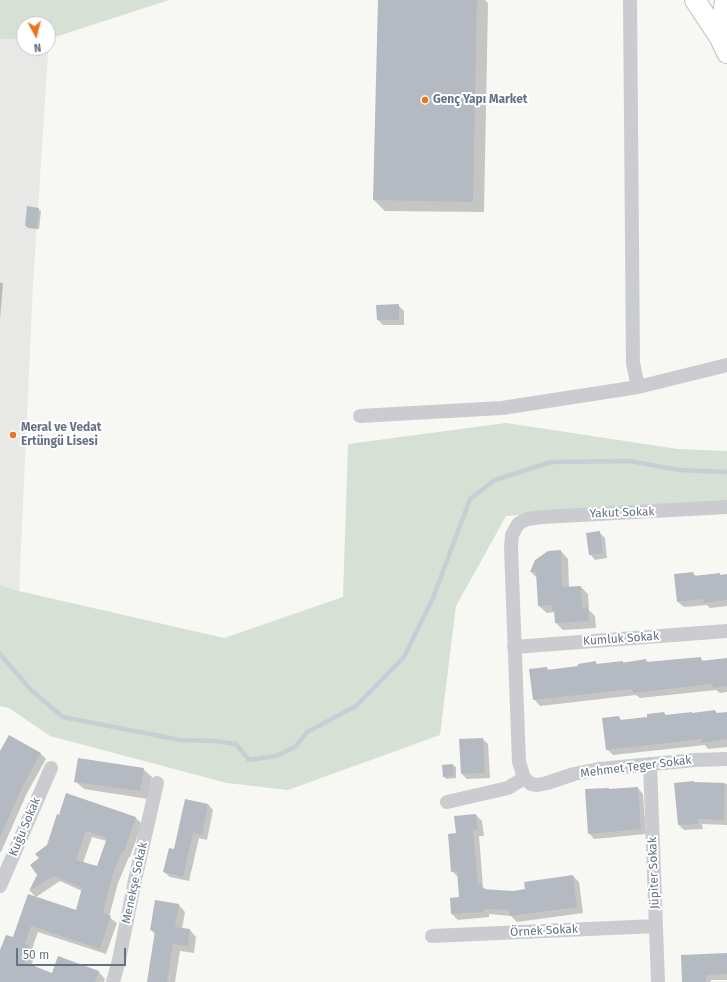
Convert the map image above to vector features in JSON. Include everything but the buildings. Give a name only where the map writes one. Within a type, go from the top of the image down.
[{"type":"street","points":[[630,0],[633,363],[638,388]]},
{"type":"street","points":[[695,0],[723,46]]},
{"type":"street","points":[[723,46],[725,0]]},
{"type":"street","points":[[360,416],[502,408],[638,388],[727,365]]},
{"type":"street","name":"Yakut Sokak","points":[[514,647],[511,548],[512,535],[518,524],[527,519],[542,517],[727,508]]},
{"type":"street","name":"Kumluk Sokak","points":[[514,647],[727,631]]},
{"type":"street","points":[[447,802],[508,788],[524,778],[519,762],[514,647]]},
{"type":"street","name":"Mehmet Teger Sokak","points":[[524,778],[530,784],[537,785],[547,784],[587,771],[695,760],[727,759]]},
{"type":"street","name":"Jüpiter Sokak","points":[[650,764],[658,982]]},
{"type":"street","name":"Kuğu Sokak","points":[[0,886],[51,768]]},
{"type":"street","name":"Menekşe Sokak","points":[[113,982],[157,783]]},
{"type":"street","name":"Örnek Sokak","points":[[432,936],[656,926]]},
{"type":"shaded area","points":[[0,0],[169,0],[56,37],[56,16],[16,16],[16,39],[0,39]]},
{"type":"shaded area","name":"Meral ve Vedat Ertüngü Lisesi","points":[[0,39],[16,39],[16,56],[48,56],[33,285],[19,591],[0,585]]},
{"type":"shaded area","points":[[506,423],[678,449],[727,451],[727,513],[611,510],[506,516],[456,606],[440,735],[288,790],[227,783],[50,736],[9,708],[0,706],[0,585],[19,591],[224,638],[343,597],[348,444]]},
{"type":"waterway","points":[[0,654],[32,691],[63,717],[180,740],[215,741],[236,744],[249,760],[276,756],[295,747],[307,732],[356,706],[404,657],[433,598],[470,499],[495,480],[551,462],[630,461],[679,470],[727,472]]},
{"type":"place","name":"Genç Yapı Market","points":[[425,100]]},
{"type":"place","name":"Meral ve Vedat Ertüngü Lisesi","points":[[13,435]]}]
